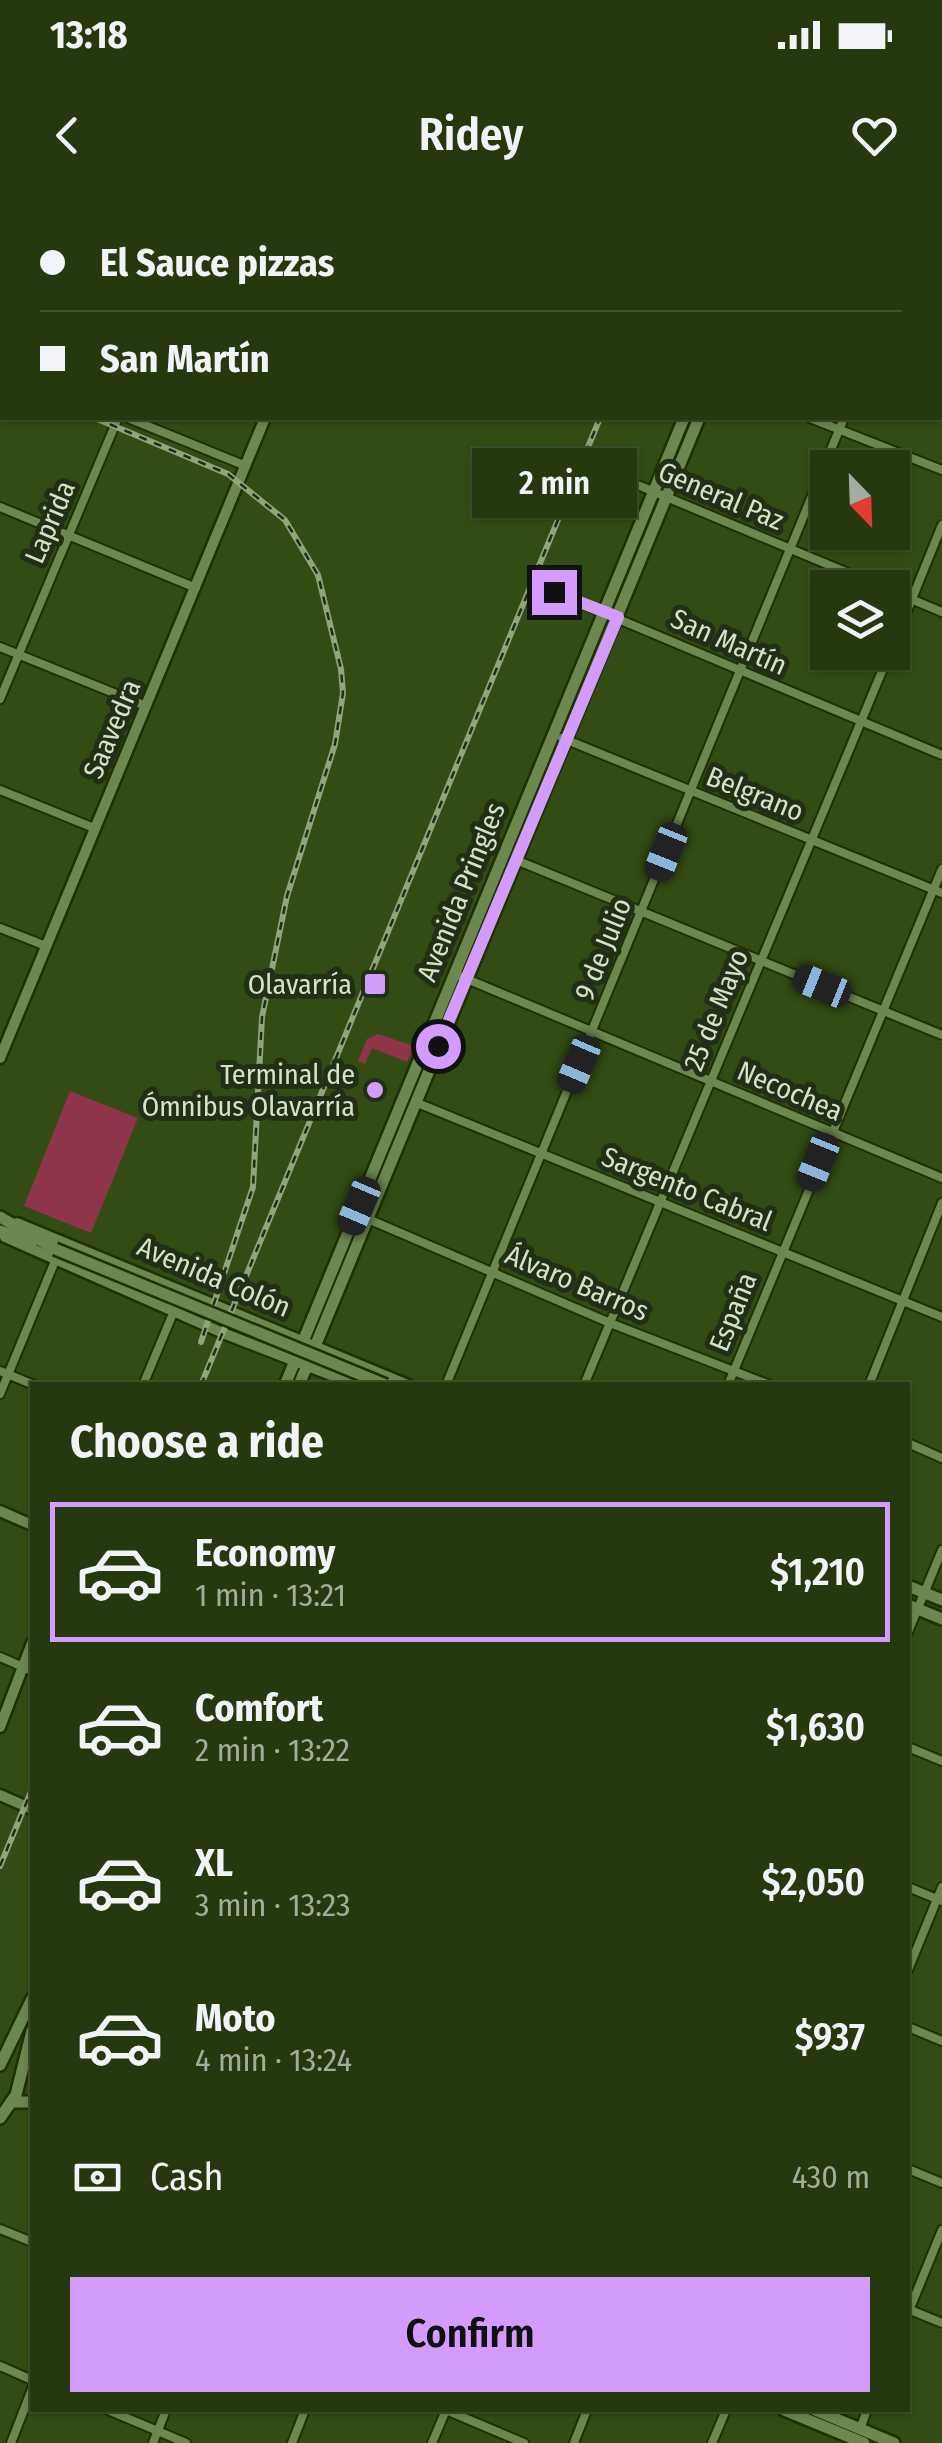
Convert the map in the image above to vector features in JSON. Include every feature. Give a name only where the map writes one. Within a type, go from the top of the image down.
[{"type":"main road","name":"Avenida Pringles","points":[[308,1344],[368,1219],[462,977],[502,856],[683,420]]},
{"type":"main road","name":"Avenida Pringles","points":[[299,1382],[308,1344],[462,977],[516,860],[698,420]]},
{"type":"main road","name":"Avenida Colón","points":[[0,1217],[55,1255]]},
{"type":"main road","name":"Avenida Colón","points":[[0,1233],[378,1382]]},
{"type":"main road","name":"Avenida Pringles","points":[[287,1382],[301,1363]]},
{"type":"main road","points":[[910,1587],[942,1600]]},
{"type":"main road","points":[[912,1607],[942,1619]]},
{"type":"main road","points":[[0,2065],[30,2003]]},
{"type":"main road","points":[[0,2118],[18,2082],[30,2038]]},
{"type":"main road","points":[[0,2073],[30,2087]]},
{"type":"main road","points":[[790,2412],[859,2437],[894,2443]]},
{"type":"main road","points":[[818,2412],[859,2437]]},
{"type":"street","name":"Laprida","points":[[0,699],[117,420]]},
{"type":"street","points":[[133,420],[246,466]]},
{"type":"street","name":"Saavedra","points":[[0,1058],[263,420]]},
{"type":"street","points":[[815,420],[942,470]]},
{"type":"street","name":"9 de Julio","points":[[447,1382],[843,420]]},
{"type":"street","name":"General Paz","points":[[597,468],[840,570]]},
{"type":"street","points":[[0,507],[196,588]]},
{"type":"street","name":"25 de Mayo","points":[[910,604],[942,525]]},
{"type":"street","name":"San Martín","points":[[554,592],[942,755]]},
{"type":"street","points":[[912,599],[942,612]]},
{"type":"street","points":[[0,647],[146,706]]},
{"type":"street","name":"25 de Mayo","points":[[585,1382],[884,670]]},
{"type":"street","name":"Belgrano","points":[[553,734],[938,891]]},
{"type":"street","points":[[0,790],[94,828]]},
{"type":"street","points":[[502,856],[942,1035]]},
{"type":"street","name":"España","points":[[729,1382],[830,1132],[938,891],[942,869]]},
{"type":"street","points":[[0,928],[46,946]]},
{"type":"street","name":"Necochea","points":[[462,977],[942,1178]]},
{"type":"street","name":"Sargento Cabral","points":[[415,1102],[942,1317]]},
{"type":"street","points":[[870,1382],[942,1204]]},
{"type":"street","name":"Avenida Colón","points":[[0,1217],[401,1382]]},
{"type":"street","name":"Álvaro Barros","points":[[368,1219],[610,1323],[763,1382]]},
{"type":"street","points":[[0,1394],[4,1373],[55,1255]]},
{"type":"street","name":"Avenida Colón","points":[[55,1255],[174,1311],[349,1382]]},
{"type":"street","points":[[144,1382],[174,1311]]},
{"type":"street","points":[[4,1373],[30,1383]]},
{"type":"street","points":[[910,1444],[942,1458]]},
{"type":"street","points":[[0,1512],[30,1524]]},
{"type":"street","points":[[912,1607],[924,1593],[942,1550]]},
{"type":"street","points":[[0,1657],[27,1669],[0,1727]]},
{"type":"street","points":[[910,1748],[942,1761]]},
{"type":"street","points":[[0,1795],[30,1807]]},
{"type":"street","points":[[910,1966],[940,1900],[942,1887]]},
{"type":"street","points":[[910,1888],[940,1900]]},
{"type":"street","points":[[910,2028],[942,2041]]},
{"type":"street","points":[[910,2169],[942,2183]]},
{"type":"street","points":[[0,2229],[30,2241]]},
{"type":"street","points":[[910,2306],[942,2230]]},
{"type":"street","points":[[910,2312],[942,2323]]},
{"type":"street","points":[[0,2366],[30,2379]]},
{"type":"street","points":[[11,2443],[30,2394]]},
{"type":"street","points":[[113,2412],[186,2443]]},
{"type":"street","points":[[153,2443],[165,2412]]},
{"type":"street","points":[[292,2443],[304,2412]]},
{"type":"street","points":[[432,2443],[445,2412]]},
{"type":"street","points":[[451,2412],[524,2443]]},
{"type":"street","points":[[574,2443],[586,2412]]},
{"type":"street","points":[[712,2443],[725,2412]]},
{"type":"street","points":[[859,2437],[867,2412]]},
{"type":"shaded area","points":[[378,1034],[414,1046],[407,1062],[372,1048],[365,1064],[358,1061],[367,1039]]},
{"type":"shaded area","points":[[70,1091],[138,1118],[91,1233],[24,1206]]},
{"type":"railway","points":[[100,420],[228,474],[285,520],[318,575],[341,669],[343,693],[335,744],[287,896],[262,1017],[253,1187],[201,1342]]},
{"type":"railway","points":[[202,1382],[599,420]]},
{"type":"railway","points":[[0,1866],[30,1794]]},
{"type":"place","name":"Olavarría","points":[[375,984]]},
{"type":"place","name":"Terminal de Ómnibus Olavarría","points":[[375,1090]]},
{"type":"route","points":[[438,1046],[618,617],[554,592]]}]
